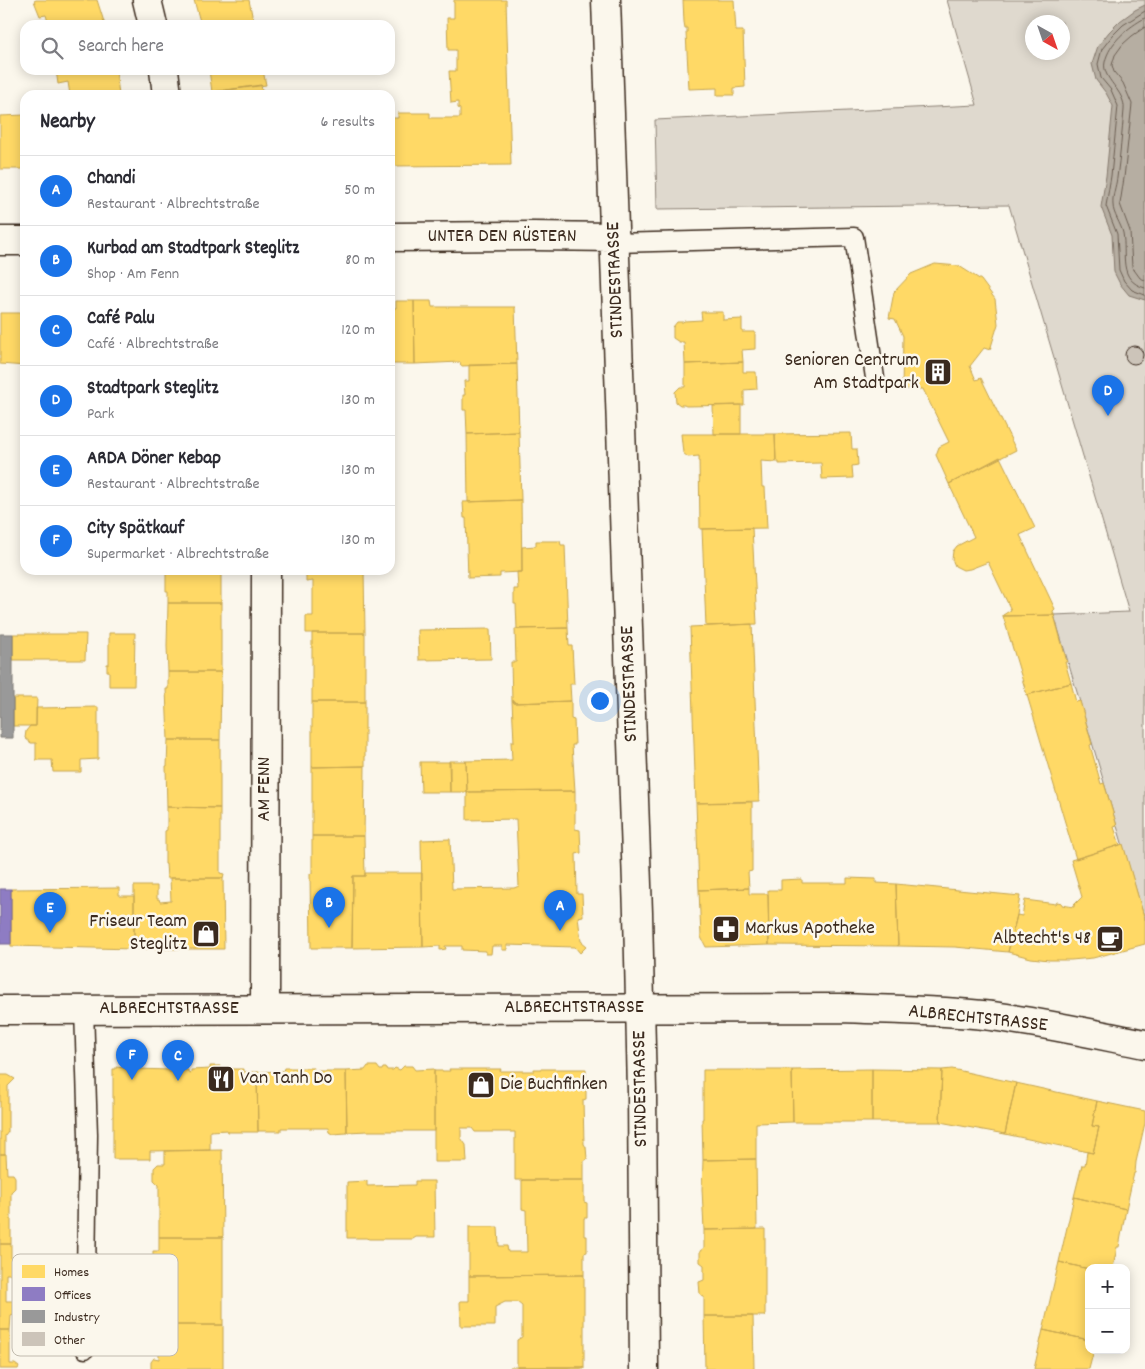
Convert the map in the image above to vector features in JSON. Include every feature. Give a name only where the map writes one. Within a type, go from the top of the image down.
[{"type":"street","points":[[147,0],[152,20]]},
{"type":"street","name":"STINDESTRASSE","points":[[606,0],[638,913],[642,1092],[644,1369]]},
{"type":"street","points":[[165,75],[166,90]]},
{"type":"street","name":"UNTER DEN RÜSTERN","points":[[395,237],[524,236],[615,240]]},
{"type":"street","points":[[0,241],[20,241]]},
{"type":"street","name":"AM FENN","points":[[265,1009],[266,575]]},
{"type":"street","name":"ALBRECHTSTRASSE","points":[[0,1010],[840,1008],[991,1016],[1145,1044]]},
{"type":"lane","points":[[615,240],[854,237],[874,378]]},
{"type":"lane","points":[[84,1009],[88,1135],[86,1254]]},
{"type":"shaded area","points":[[947,0],[1145,0],[1145,920],[1054,615],[1129,612],[1009,205],[657,209],[655,120],[977,105]]},
{"type":"water","points":[[1145,5],[1145,300],[1129,295],[1120,284],[1114,272],[1112,235],[1101,207],[1113,106],[1096,80],[1092,64],[1098,46],[1109,32],[1120,21]]},
{"type":"building: Homes","points":[[97,0],[103,20],[48,20],[46,15],[40,16],[34,1]]},
{"type":"building: Homes","points":[[194,0],[249,0],[253,20],[200,20]]},
{"type":"building: Homes","points":[[454,0],[506,0],[511,165],[395,166],[395,118],[398,118],[398,113],[430,113],[430,118],[460,118],[458,102],[451,103],[449,71],[456,71],[456,50],[448,50],[447,18],[454,18]]},
{"type":"building: Homes","points":[[683,0],[734,0],[736,31],[743,31],[745,87],[734,88],[734,95],[717,95],[717,88],[689,89],[687,28],[685,28],[684,22]]},
{"type":"building: Homes","points":[[57,75],[117,75],[118,90],[69,90],[68,82],[58,84]]},
{"type":"building: Homes","points":[[210,75],[264,75],[266,85],[227,90],[212,90]]},
{"type":"building: Homes","points":[[261,85],[262,90],[226,90]]},
{"type":"building: Homes","points":[[20,115],[20,169],[0,169],[0,116]]},
{"type":"building: Homes","name":"Senioren Centrum Am Stadtpark","points":[[935,264],[959,266],[981,280],[995,299],[998,324],[990,350],[984,348],[970,366],[976,380],[981,378],[1016,450],[949,484],[936,455],[939,447],[949,442],[923,389],[902,389],[903,336],[895,319],[889,318],[894,292],[911,274]]},
{"type":"building: Homes","points":[[396,301],[414,301],[415,364],[395,364]]},
{"type":"building: Homes","points":[[414,301],[431,301],[432,307],[515,307],[517,364],[461,366],[460,362],[415,364]]},
{"type":"building: Homes","points":[[701,312],[723,312],[723,320],[742,319],[742,332],[755,332],[755,349],[742,350],[743,362],[685,364],[684,342],[679,342],[673,338],[673,327],[677,322],[702,320]]},
{"type":"building: Homes","points":[[0,313],[20,313],[20,366],[0,364]]},
{"type":"building: Homes","points":[[743,362],[743,372],[756,372],[757,389],[744,390],[744,405],[686,406],[676,402],[675,392],[680,387],[685,387],[685,364]]},
{"type":"building: Homes","points":[[517,364],[519,432],[467,434],[466,410],[463,410],[463,395],[465,395],[464,381],[469,381],[469,365]]},
{"type":"building: Homes","points":[[741,405],[741,434],[714,434],[713,406]]},
{"type":"building: Homes","points":[[519,432],[521,500],[468,502],[467,434]]},
{"type":"building: Homes","points":[[851,433],[852,449],[857,449],[858,465],[852,466],[853,478],[822,479],[821,463],[779,464],[779,462],[776,462],[775,434]]},
{"type":"building: Homes","points":[[681,434],[775,434],[776,462],[761,461],[762,487],[765,487],[767,528],[700,529],[699,456],[688,457],[683,453]]},
{"type":"building: Homes","points":[[1000,457],[1035,528],[1020,535],[1055,609],[1053,611],[1054,615],[1003,616],[1011,610],[988,562],[963,570],[955,566],[952,559],[953,551],[957,546],[974,537],[949,484]]},
{"type":"building: Homes","points":[[521,500],[522,572],[500,573],[500,577],[468,578],[466,518],[464,518],[463,502]]},
{"type":"building: Homes","points":[[752,528],[757,624],[706,626],[702,529]]},
{"type":"building: Homes","points":[[536,541],[560,541],[561,545],[565,545],[568,628],[517,629],[514,589],[518,589],[517,572],[522,572],[522,547],[536,546]]},
{"type":"building: Homes","points":[[166,575],[221,575],[221,603],[168,603],[168,591],[166,591]]},
{"type":"building: Homes","points":[[306,575],[364,575],[365,633],[306,633],[306,616],[313,616],[313,581],[306,582]]},
{"type":"building: Homes","points":[[168,603],[221,603],[221,672],[168,672]]},
{"type":"building: Homes","points":[[1054,615],[1071,683],[1027,695],[1003,616]]},
{"type":"building: Homes","points":[[752,624],[759,801],[696,803],[690,627]]},
{"type":"building: Homes","points":[[568,628],[569,646],[572,646],[574,684],[570,684],[571,701],[514,703],[512,701],[511,662],[516,662],[515,629]]},
{"type":"building: Homes","points":[[490,629],[491,659],[419,660],[418,630]]},
{"type":"building: Homes","points":[[109,633],[135,633],[134,686],[109,686],[107,664],[109,664]]},
{"type":"building: Homes","points":[[312,633],[365,633],[365,702],[312,702]]},
{"type":"building: Homes","points":[[13,634],[86,634],[85,660],[13,660]]},
{"type":"building: Homes","points":[[168,672],[221,672],[220,740],[168,740],[166,689],[168,689]]},
{"type":"building: Homes","points":[[1071,683],[1076,702],[1080,701],[1101,784],[1104,783],[1117,826],[1114,827],[1120,845],[1076,859],[1027,695]]},
{"type":"building: Homes","points":[[13,698],[37,698],[36,726],[13,726]]},
{"type":"building: Homes","points":[[512,701],[514,703],[571,701],[571,719],[574,720],[575,745],[572,745],[575,791],[467,792],[466,761],[512,760],[511,742],[514,742]]},
{"type":"building: Homes","points":[[312,702],[365,702],[365,766],[312,767]]},
{"type":"building: Homes","points":[[98,707],[98,759],[81,760],[81,772],[53,772],[52,760],[36,760],[36,743],[31,743],[25,738],[26,731],[30,726],[36,726],[36,708]]},
{"type":"building: Homes","points":[[168,740],[220,740],[220,808],[167,807],[166,766]]},
{"type":"building: Homes","points":[[449,761],[466,761],[467,792],[450,792]]},
{"type":"building: Homes","points":[[420,762],[450,762],[450,792],[421,792]]},
{"type":"building: Homes","points":[[365,766],[364,836],[312,836],[312,767]]},
{"type":"building: Homes","points":[[575,791],[575,829],[580,830],[581,853],[576,854],[577,894],[582,894],[583,916],[578,917],[581,941],[587,946],[580,953],[575,947],[507,945],[507,950],[502,950],[502,946],[492,946],[491,954],[486,954],[486,951],[462,950],[462,946],[445,946],[446,949],[440,950],[440,946],[423,947],[421,840],[450,839],[452,889],[514,888],[519,886],[516,819],[467,820],[467,792]]},
{"type":"building: Homes","points":[[752,802],[752,871],[748,872],[749,888],[699,890],[696,803]]},
{"type":"building: Homes","points":[[167,807],[220,808],[220,873],[224,874],[223,878],[167,878],[165,831],[167,830]]},
{"type":"building: Homes","points":[[312,836],[364,836],[365,876],[353,876],[352,948],[311,948],[310,874],[312,873]]},
{"type":"building: Homes","points":[[1123,844],[1145,920],[1145,944],[1093,958],[1071,960],[1031,958],[1008,952],[1017,915],[1022,916],[1025,900],[1056,904],[1057,902],[1074,907],[1082,897],[1071,860]]},
{"type":"building: Homes","points":[[365,873],[422,873],[423,947],[352,948],[353,876],[365,876]]},
{"type":"building: Homes","points":[[170,878],[223,878],[224,949],[134,949],[134,886],[157,886],[157,899],[160,902],[171,901]]},
{"type":"building: Homes","points":[[847,878],[876,879],[876,883],[896,884],[898,946],[769,945],[768,890],[781,890],[781,880],[802,879],[802,883],[847,883]]},
{"type":"building: Homes","points":[[896,884],[1020,896],[1008,952],[955,947],[898,946]]},
{"type":"building: Homes","points":[[119,888],[119,896],[134,896],[134,949],[11,946],[11,889]]},
{"type":"building: Homes","points":[[749,888],[749,894],[768,894],[769,945],[706,947],[701,937],[699,890]]},
{"type":"building: Homes","points":[[210,1066],[220,1066],[220,1069],[244,1069],[244,1072],[257,1072],[258,1132],[210,1131],[210,1150],[150,1151],[150,1159],[113,1159],[113,1069],[116,1069],[116,1067],[129,1069],[129,1067],[169,1070],[169,1072],[188,1070],[191,1073],[191,1070],[210,1069]]},
{"type":"building: Homes","points":[[368,1066],[377,1066],[380,1070],[386,1068],[387,1070],[393,1070],[395,1068],[400,1070],[404,1066],[412,1066],[415,1070],[434,1069],[434,1131],[347,1132],[346,1071],[365,1070]]},
{"type":"building: Homes","points":[[284,1068],[314,1068],[314,1071],[346,1071],[347,1133],[332,1134],[328,1128],[281,1128],[281,1131],[258,1131],[257,1072],[283,1071]]},
{"type":"building: Homes","points":[[449,1069],[534,1071],[534,1069],[586,1069],[586,1099],[583,1100],[584,1144],[587,1159],[584,1161],[584,1180],[515,1180],[515,1132],[475,1132],[472,1128],[461,1128],[461,1138],[466,1145],[467,1162],[434,1162],[434,1071],[450,1071]]},
{"type":"building: Homes","points":[[872,1069],[872,1122],[793,1122],[792,1070]]},
{"type":"building: Homes","points":[[872,1069],[942,1070],[940,1122],[872,1122]]},
{"type":"building: Homes","points":[[952,1069],[1016,1083],[1005,1134],[940,1122],[942,1070]]},
{"type":"building: Homes","points":[[703,1070],[792,1070],[793,1122],[756,1123],[756,1159],[703,1160]]},
{"type":"building: Homes","points":[[0,1075],[8,1075],[15,1079],[8,1086],[8,1132],[5,1136],[5,1154],[0,1154]]},
{"type":"building: Homes","points":[[1016,1083],[1097,1101],[1092,1126],[1099,1127],[1093,1153],[1005,1134]]},
{"type":"building: Homes","points":[[1097,1101],[1145,1111],[1145,1123],[1126,1209],[1074,1197],[1082,1165],[1085,1165],[1087,1152],[1093,1153],[1099,1127],[1092,1126]]},
{"type":"building: Homes","points":[[222,1150],[223,1237],[159,1237],[159,1185],[154,1180],[154,1168],[158,1164],[165,1164],[165,1151]]},
{"type":"building: Homes","points":[[0,1154],[6,1154],[7,1174],[13,1174],[15,1177],[15,1188],[11,1192],[11,1244],[0,1244]]},
{"type":"building: Homes","points":[[756,1159],[757,1229],[704,1230],[703,1160]]},
{"type":"building: Homes","points":[[522,1180],[584,1180],[584,1202],[587,1203],[587,1218],[584,1218],[584,1236],[587,1236],[587,1252],[584,1253],[584,1275],[469,1276],[469,1227],[498,1227],[499,1246],[507,1246],[508,1252],[527,1252],[526,1210],[522,1209]]},
{"type":"building: Homes","points":[[367,1181],[367,1186],[415,1185],[415,1181],[434,1181],[435,1237],[416,1237],[413,1239],[347,1238],[347,1182]]},
{"type":"building: Homes","points":[[1074,1197],[1126,1209],[1114,1264],[1085,1264],[1085,1268],[1059,1262]]},
{"type":"building: Homes","points":[[765,1229],[765,1316],[704,1316],[704,1297],[700,1294],[699,1282],[704,1280],[704,1265],[700,1262],[700,1251],[704,1248],[704,1230]]},
{"type":"building: Homes","points":[[159,1237],[223,1237],[223,1325],[178,1325],[178,1254],[153,1254],[153,1251],[159,1251]]},
{"type":"building: Homes","points":[[0,1244],[11,1244],[12,1274],[6,1274],[6,1301],[12,1301],[12,1316],[10,1330],[0,1330]]},
{"type":"building: Homes","points":[[1059,1262],[1085,1268],[1085,1339],[1043,1330]]},
{"type":"building: Homes","points":[[584,1275],[584,1367],[517,1367],[517,1340],[522,1337],[522,1306],[517,1302],[505,1302],[495,1307],[495,1326],[461,1326],[460,1301],[469,1301],[469,1276]]},
{"type":"building: Homes","points":[[704,1316],[753,1316],[754,1369],[705,1369]]},
{"type":"building: Homes","points":[[178,1325],[223,1325],[223,1369],[151,1369],[151,1362],[154,1358],[159,1359],[159,1356],[178,1356]]},
{"type":"building: Homes","points":[[0,1330],[10,1330],[10,1364],[15,1364],[19,1367],[18,1369],[0,1369]]},
{"type":"building: Homes","points":[[1043,1330],[1085,1339],[1085,1354],[1093,1354],[1089,1369],[1034,1369]]},
{"type":"building: Homes","points":[[510,1367],[584,1367],[584,1369],[511,1369]]},
{"type":"building: Offices","points":[[0,889],[11,889],[11,944],[0,944]]},
{"type":"building: Industry","points":[[0,634],[13,634],[13,738],[0,738]]},
{"type":"building: Other","points":[[1134,346],[1140,349],[1143,355],[1140,361],[1134,364],[1128,361],[1125,355],[1128,349]]},
{"type":"place","name":"Senioren Centrum Am Stadtpark","points":[[938,372]]},
{"type":"place","name":"Stadtpark Steglitz","points":[[1108,416]]},
{"type":"place","name":"Kurbad am Stadtpark Steglitz","points":[[329,928]]},
{"type":"place","name":"Markus Apotheke","points":[[726,929]]},
{"type":"place","name":"Chandi","points":[[560,931]]},
{"type":"place","name":"ARDA Döner Kebap","points":[[50,933]]},
{"type":"place","name":"Friseur Team Steglitz","points":[[206,934]]},
{"type":"place","name":"Albtecht's 48","points":[[1110,939]]},
{"type":"place","name":"Van Tanh Do","points":[[221,1079]]},
{"type":"place","name":"City Spätkauf","points":[[132,1080]]},
{"type":"place","name":"Café Palu","points":[[178,1081]]},
{"type":"place","name":"Die Buchfinken","points":[[481,1085]]}]
